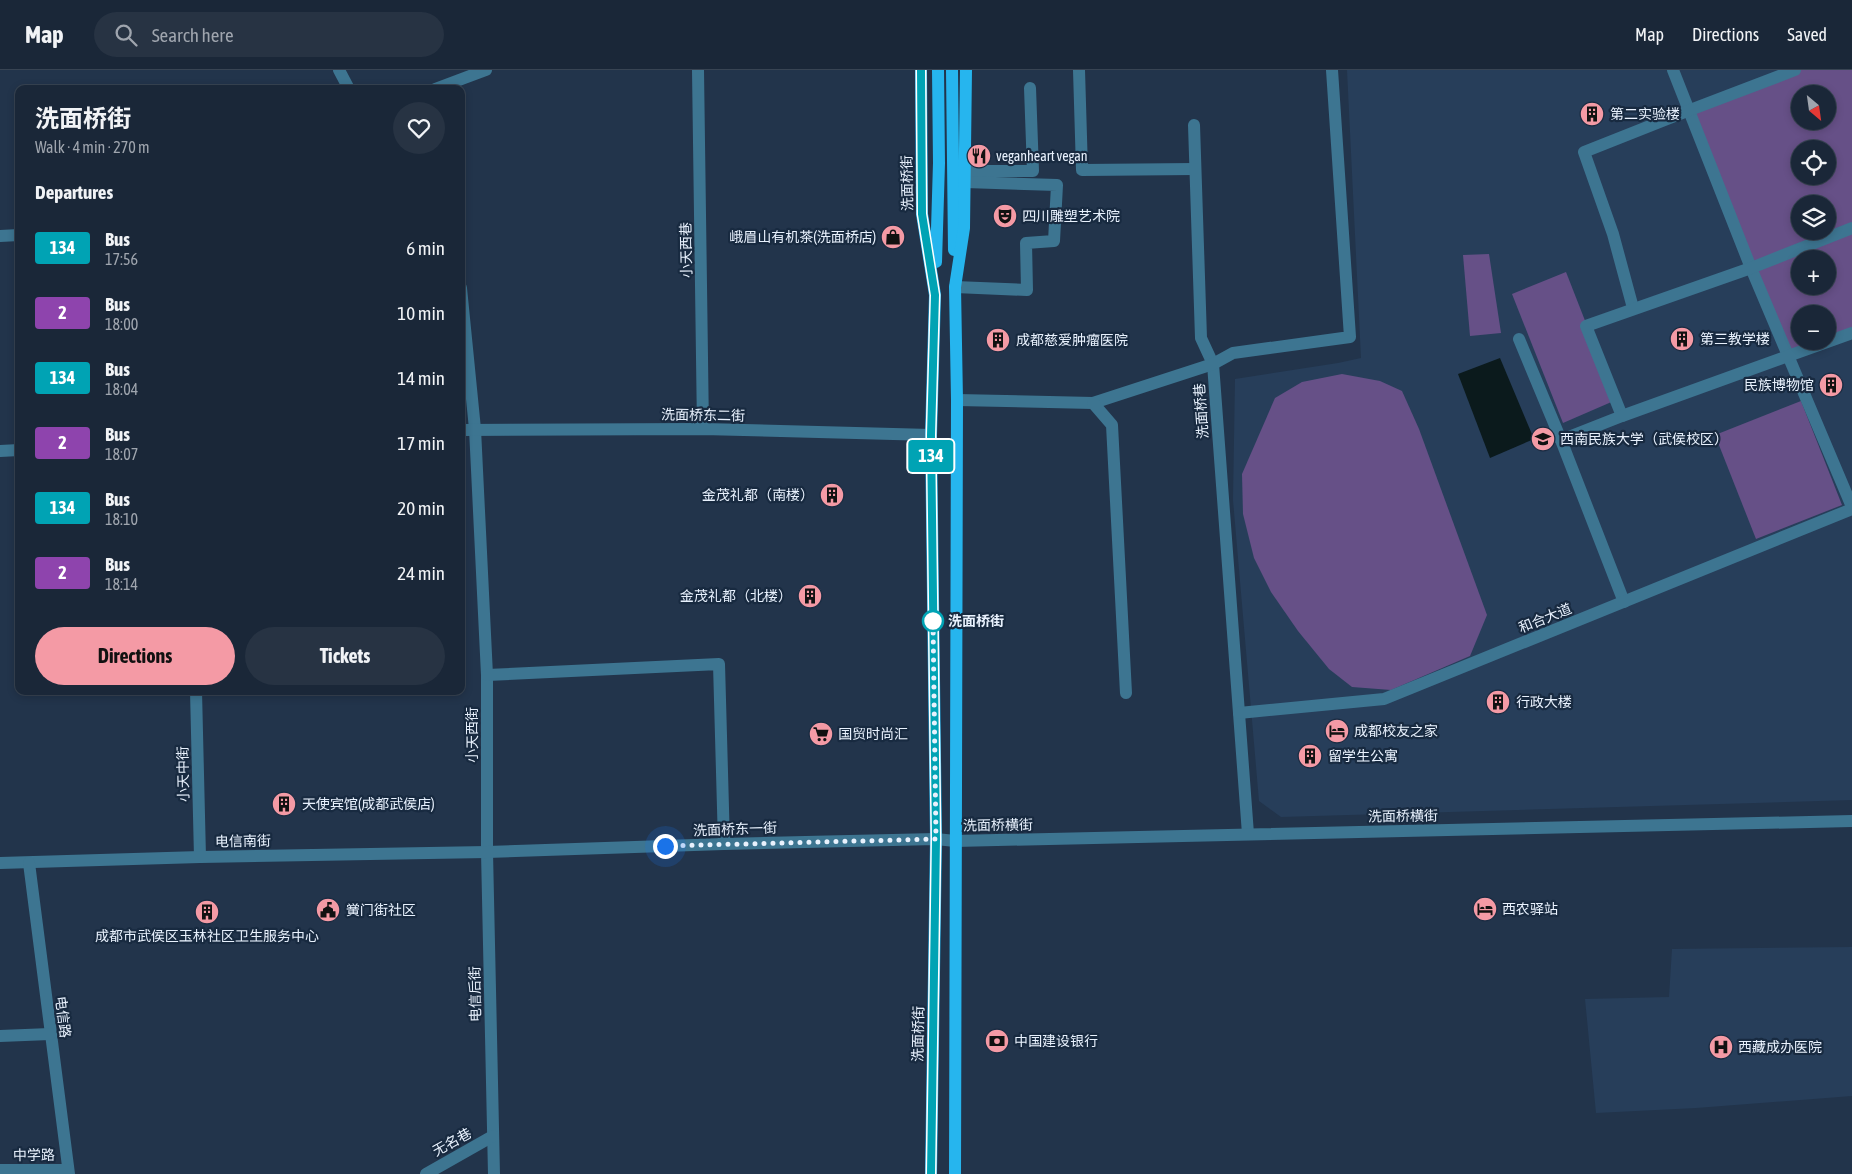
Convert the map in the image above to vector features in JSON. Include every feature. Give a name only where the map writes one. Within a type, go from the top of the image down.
[{"type":"main road","name":"洗面桥街","points":[[921,70],[922,214],[935,295]]},
{"type":"main road","name":"洗面桥街","points":[[931,1174],[936,839],[931,435],[939,163],[938,70]]},
{"type":"main road","points":[[952,70],[957,400],[956,1174]]},
{"type":"main road","points":[[955,287],[964,228],[966,70]]},
{"type":"street","points":[[339,70],[347,85]]},
{"type":"street","points":[[446,85],[486,70]]},
{"type":"street","name":"小天西巷","points":[[698,70],[703,429]]},
{"type":"street","points":[[1079,70],[1082,170],[1195,169]]},
{"type":"street","name":"洗面桥巷","points":[[1248,834],[1212,364],[1233,353],[1350,337],[1332,70]]},
{"type":"street","points":[[1673,70],[1751,268],[1852,508]]},
{"type":"street","points":[[1634,308],[1613,234],[1584,152],[1795,70]]},
{"type":"street","points":[[966,176],[1033,171],[1030,88]]},
{"type":"street","points":[[957,400],[1093,402],[1212,364],[1201,338],[1194,125]]},
{"type":"street","points":[[955,287],[1026,290],[1026,243],[1054,241],[1057,185],[966,176]]},
{"type":"street","points":[[1622,416],[1586,326],[1751,268],[1852,228]]},
{"type":"street","points":[[0,236],[15,235]]},
{"type":"street","name":"小天西街","points":[[465,326],[476,429],[487,675],[486,852]]},
{"type":"street","points":[[1561,440],[1852,333]]},
{"type":"street","points":[[1520,340],[1624,602]]},
{"type":"street","points":[[1093,402],[1112,425],[1126,693]]},
{"type":"street","name":"洗面桥东二街","points":[[465,430],[703,429],[931,435]]},
{"type":"street","points":[[0,451],[15,450]]},
{"type":"street","name":"和合大道","points":[[1239,713],[1384,699],[1852,508]]},
{"type":"street","points":[[487,675],[719,664],[724,844]]},
{"type":"street","name":"小天中街","points":[[196,695],[200,857]]},
{"type":"street","name":"洗面桥横街","points":[[955,840],[1852,821]]},
{"type":"street","name":"洗面桥东一街","points":[[486,852],[724,844],[955,840]]},
{"type":"street","name":"电信南街","points":[[0,863],[486,852]]},
{"type":"street","name":"电信后街","points":[[486,852],[494,1174]]},
{"type":"street","name":"电信路","points":[[29,863],[68,1172]]},
{"type":"street","points":[[0,1036],[50,1034]]},
{"type":"street","name":"无名巷","points":[[426,1174],[493,1136]]},
{"type":"street","name":"中学路","points":[[0,1170],[68,1172]]},
{"type":"shaded area","name":"西南民族大学（武侯校区）","points":[[1347,70],[1852,70],[1852,800],[1281,817],[1259,801],[1233,500],[1235,379],[1361,358]]},
{"type":"shaded area","points":[[1795,70],[1852,70],[1852,333],[1836,339],[1836,305],[1791,305],[1791,350],[1804,350],[1787,356],[1690,110]]},
{"type":"shaded area","points":[[1489,254],[1501,333],[1470,336],[1463,255]]},
{"type":"shaded area","points":[[1566,272],[1616,400],[1563,423],[1512,294]]},
{"type":"shaded area","points":[[1500,358],[1534,439],[1490,458],[1458,374]]},
{"type":"shaded area","points":[[1342,374],[1380,381],[1402,391],[1419,429],[1487,615],[1470,656],[1391,690],[1352,687],[1329,669],[1298,631],[1271,592],[1254,558],[1243,514],[1242,474],[1275,398],[1302,382]]},
{"type":"shaded area","points":[[1801,401],[1842,505],[1756,539],[1715,435]]},
{"type":"shaded area","name":"西藏成办医院","points":[[1852,947],[1852,1096],[1696,1108],[1596,1113],[1585,999],[1669,997],[1672,949]]},
{"type":"bus line","name":"134","points":[[921,70],[922,214],[935,295],[931,435],[936,839],[931,1174]]},
{"type":"place","name":"第二实验楼","points":[[1592,114]]},
{"type":"place","name":"veganheart vegan","points":[[979,156]]},
{"type":"place","name":"四川雕塑艺术院","points":[[1005,216]]},
{"type":"place","name":"峨眉山有机茶(洗面桥店)","points":[[893,237]]},
{"type":"place","name":"第三教学楼","points":[[1682,339]]},
{"type":"place","name":"成都慈爱肿瘤医院","points":[[998,340]]},
{"type":"place","name":"民族博物馆","points":[[1831,385]]},
{"type":"place","name":"西南民族大学（武侯校区）","points":[[1543,439]]},
{"type":"place","name":"金茂礼都（南楼）","points":[[832,495]]},
{"type":"place","name":"金茂礼都（北楼）","points":[[810,596]]},
{"type":"place","name":"洗面桥街","points":[[933,621]]},
{"type":"place","name":"行政大楼","points":[[1498,702]]},
{"type":"place","name":"成都校友之家","points":[[1337,731]]},
{"type":"place","name":"国贸时尚汇","points":[[821,734]]},
{"type":"place","name":"留学生公寓","points":[[1310,756]]},
{"type":"place","name":"天使宾馆(成都武侯店)","points":[[284,804]]},
{"type":"place","name":"西农驿站","points":[[1485,909]]},
{"type":"place","name":"黉门街社区","points":[[328,910]]},
{"type":"place","name":"成都市武侯区玉林社区卫生服务中心","points":[[207,912]]},
{"type":"place","name":"中国建设银行","points":[[997,1041]]},
{"type":"place","name":"西藏成办医院","points":[[1721,1047]]},
{"type":"route","points":[[665,846],[936,839],[933,621]]}]
